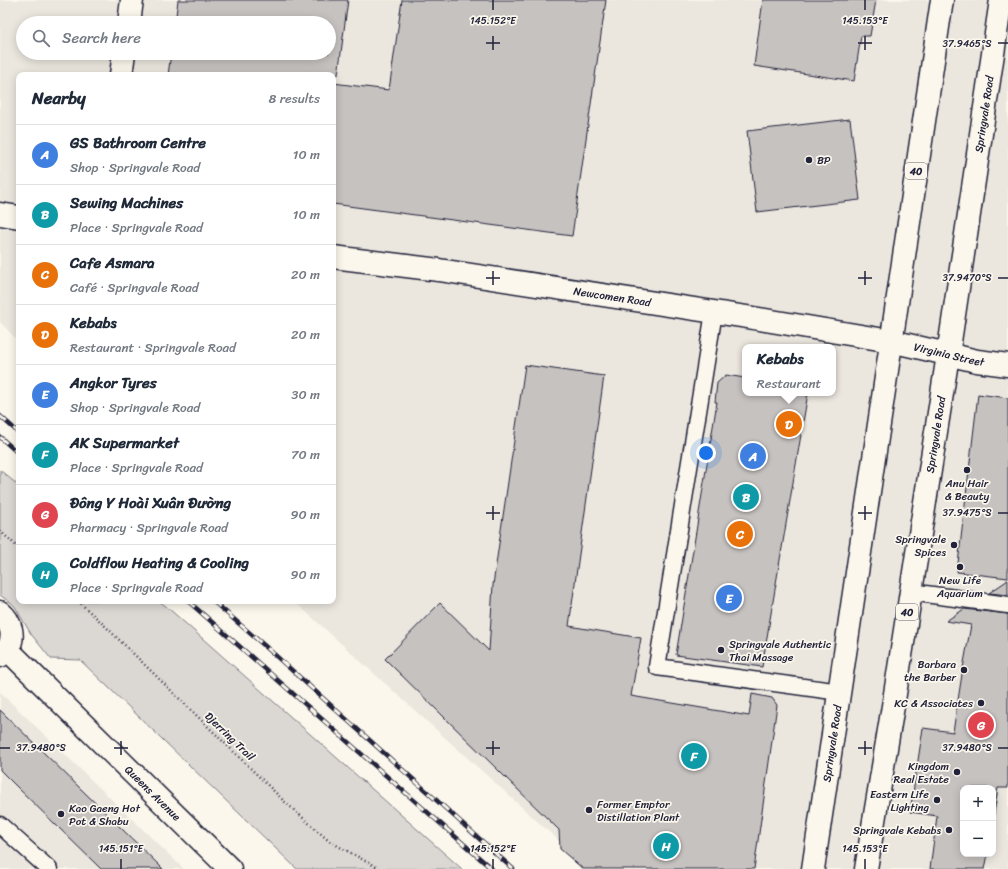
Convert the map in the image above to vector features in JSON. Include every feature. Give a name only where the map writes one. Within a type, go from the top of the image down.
[{"type":"main road","points":[[130,16],[132,0]]},
{"type":"main road","name":"Springvale Road","points":[[813,869],[942,0]]},
{"type":"main road","name":"Springvale Road","points":[[866,869],[948,355],[1001,0]]},
{"type":"main road","points":[[121,72],[123,60]]},
{"type":"main road","points":[[0,214],[16,217]]},
{"type":"main road","name":"Newcomen Road","points":[[336,258],[439,270],[748,317],[891,341]]},
{"type":"main road","name":"Virginia Street","points":[[891,341],[948,355],[1008,365]]},
{"type":"main road","points":[[0,612],[10,623],[12,632],[11,641],[4,653]]},
{"type":"main road","name":"Queens Avenue","points":[[4,653],[230,869]]},
{"type":"lane","points":[[714,312],[657,667],[840,692]]},
{"type":"lane","points":[[910,592],[1008,605]]},
{"type":"lane","points":[[0,825],[50,869]]},
{"type":"path","points":[[0,531],[16,545]]},
{"type":"path","name":"Djerring Trail","points":[[81,604],[284,802],[329,842],[380,869]]},
{"type":"shaded area","points":[[0,0],[1008,0],[1008,869],[590,869],[297,604],[336,604],[336,72],[16,72],[16,339],[0,322]]},
{"type":"shaded area","points":[[0,470],[16,483],[16,604],[163,604],[462,869],[297,869],[80,660],[51,659],[31,634],[14,605],[0,595]]},
{"type":"shaded area","points":[[0,692],[184,869],[0,869]]},
{"type":"building","points":[[178,0],[348,0],[338,75],[336,75],[336,72],[168,72],[170,60],[336,60],[336,16],[176,16]]},
{"type":"building","points":[[402,0],[606,0],[572,236],[336,204],[336,83],[389,90]]},
{"type":"building","points":[[763,0],[876,0],[870,36],[861,36],[854,81],[754,66]]},
{"type":"building","points":[[850,119],[860,200],[757,212],[747,131]]},
{"type":"building","points":[[525,365],[604,376],[569,626],[641,638],[631,696],[749,716],[752,694],[772,698],[777,705],[754,869],[583,869],[560,849],[559,830],[385,659],[440,603],[489,651],[493,585]]},
{"type":"building","points":[[726,375],[742,378],[742,396],[807,396],[762,667],[676,655],[717,402],[715,402],[717,383]]},
{"type":"building","points":[[978,394],[1008,398],[1008,578],[957,572]]},
{"type":"building","points":[[1008,580],[1008,595],[989,593]]},
{"type":"building","points":[[964,609],[1008,614],[1008,788],[998,788],[996,801],[996,785],[960,785],[960,857],[987,857],[985,869],[930,869],[937,816],[910,812],[923,728],[953,732],[971,625],[946,621]]},
{"type":"building","points":[[0,710],[163,869],[101,869],[0,770]]},
{"type":"railway","points":[[0,416],[16,430]]},
{"type":"railway","points":[[0,437],[16,451]]},
{"type":"railway","points":[[191,604],[492,869]]},
{"type":"railway","points":[[216,604],[513,869]]},
{"type":"place","name":"BP","points":[[809,160]]},
{"type":"place","name":"Kebabs","points":[[789,424]]},
{"type":"place","name":"GS Bathroom Centre","points":[[753,456]]},
{"type":"place","name":"Anu Hair & Beauty","points":[[967,470]]},
{"type":"place","name":"Sewing Machines","points":[[746,497]]},
{"type":"place","name":"Cafe Asmara","points":[[740,534]]},
{"type":"place","name":"Springvale Spices","points":[[954,545]]},
{"type":"place","name":"New Life Aquarium","points":[[960,567]]},
{"type":"place","name":"Angkor Tyres","points":[[729,598]]},
{"type":"place","name":"Springvale Authentic Thai Massage","points":[[721,650]]},
{"type":"place","name":"Barbara the Barber","points":[[964,670]]},
{"type":"place","name":"KC & Associates","points":[[981,703]]},
{"type":"place","name":"Đông Y Hoài Xuân Đường","points":[[981,725]]},
{"type":"place","name":"AK Supermarket","points":[[694,756]]},
{"type":"place","name":"Kingdom Real Estate","points":[[957,772]]},
{"type":"place","name":"Eastern Life Lighting","points":[[937,800]]},
{"type":"place","name":"Former Emptor Distillation Plant","points":[[589,810]]},
{"type":"place","name":"Kao Gaeng Hot Pot & Shabu","points":[[61,814]]},
{"type":"place","name":"Springvale Kebabs","points":[[949,830]]},
{"type":"place","name":"Coldflow Heating & Cooling","points":[[666,846]]}]
